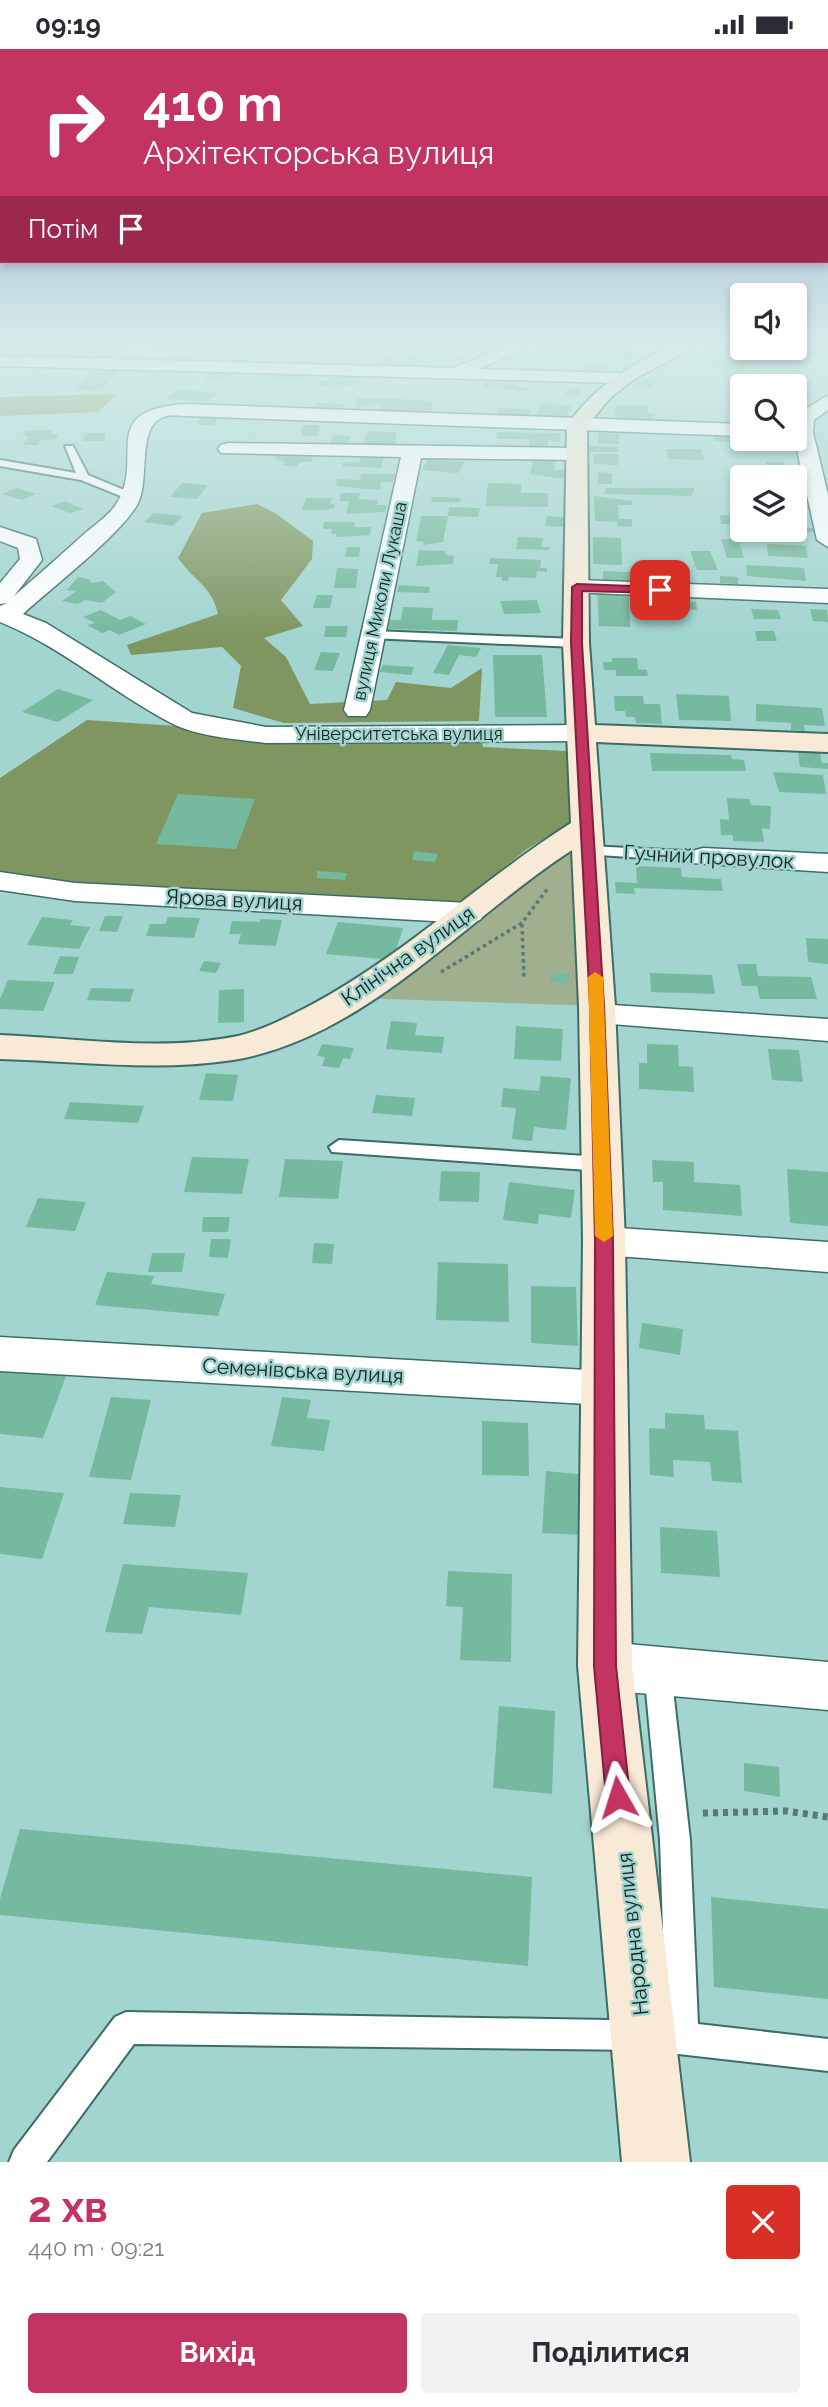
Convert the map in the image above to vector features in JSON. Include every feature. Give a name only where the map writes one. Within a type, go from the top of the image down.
[{"type":"street","points":[[3,609],[122,512],[132,496],[136,442]]},
{"type":"street","name":"Народна вулиця","points":[[577,442],[576,643],[597,1015],[606,1388],[626,1667],[663,2036],[656,2162]]},
{"type":"street","points":[[228,449],[577,454]]},
{"type":"street","name":"вулиця Миколи Лукаша","points":[[357,710],[412,451]]},
{"type":"street","points":[[804,451],[828,540]]},
{"type":"street","points":[[0,534],[28,544],[31,560],[3,609]]},
{"type":"street","points":[[577,587],[828,596]]},
{"type":"street","name":"Університетська вулиця","points":[[3,609],[153,703],[183,719],[222,729],[266,735],[583,733],[828,743]]},
{"type":"street","name":"Клінічна вулиця","points":[[0,1047],[173,1055],[236,1048],[287,1031],[355,998],[537,859],[589,838]]},
{"type":"street","name":"Гучний провулок","points":[[702,857],[828,863]]},
{"type":"street","name":"Ярова вулиця","points":[[0,881],[75,892],[469,913]]},
{"type":"street","points":[[597,1015],[828,1030]]},
{"type":"street","points":[[604,1241],[828,1257]]},
{"type":"street","name":"Семенівська вулиця","points":[[0,1354],[606,1388]]},
{"type":"street","points":[[626,1667],[828,1686]]},
{"type":"lane","points":[[69,448],[84,477]]},
{"type":"lane","points":[[0,463],[84,477],[132,496]]},
{"type":"lane","points":[[374,635],[576,643]]},
{"type":"lane","name":"Гучний провулок","points":[[589,838],[702,857]]},
{"type":"lane","points":[[339,1147],[602,1164]]},
{"type":"lane","points":[[626,1667],[660,1689],[672,1813],[663,2036]]},
{"type":"lane","points":[[26,2162],[127,2028],[663,2036],[828,2055]]},
{"type":"path","points":[[438,973],[522,923],[555,879]]},
{"type":"path","points":[[522,923],[524,978]]},
{"type":"path","points":[[672,1813],[786,1811],[828,1817]]},
{"type":"green space","points":[[257,504],[275,513],[313,541],[312,559],[281,600],[303,626],[264,638],[286,657],[310,704],[387,700],[396,682],[451,688],[482,668],[479,721],[284,723],[233,708],[241,666],[222,647],[131,655],[127,645],[218,614],[207,590],[178,558],[202,513]]},
{"type":"green space","points":[[87,720],[222,729],[480,734],[483,747],[566,751],[571,822],[527,849],[460,903],[78,883],[0,871],[0,778]]},
{"type":"green space","points":[[588,826],[597,1006],[355,998]]},
{"type":"building","points":[[25,442],[39,442],[38,445],[23,445]]},
{"type":"building","points":[[330,442],[349,442],[347,445],[329,444]]},
{"type":"building","points":[[364,442],[395,442],[394,448],[363,447]]},
{"type":"building","points":[[529,442],[548,442],[548,448],[529,448]]},
{"type":"building","points":[[598,442],[618,442],[618,444]]},
{"type":"building","points":[[590,446],[618,447],[618,452],[589,452]]},
{"type":"building","points":[[666,449],[701,449],[704,460],[669,459]]},
{"type":"building","points":[[277,454],[314,455],[311,462],[283,466],[284,462],[275,458]]},
{"type":"building","points":[[593,454],[618,454],[619,465],[594,464]]},
{"type":"building","points":[[534,456],[556,458],[554,470],[565,470],[563,479],[530,474]]},
{"type":"building","points":[[361,457],[384,458],[381,468],[342,466],[343,462],[359,463]]},
{"type":"building","points":[[428,459],[464,462],[458,473],[422,470]]},
{"type":"building","points":[[766,462],[784,462],[785,465],[766,465]]},
{"type":"building","points":[[598,472],[612,473],[612,484],[598,484]]},
{"type":"building","points":[[361,474],[394,474],[393,482],[381,482],[380,490],[336,486],[337,479],[360,480]]},
{"type":"building","points":[[182,483],[208,485],[197,499],[170,497]]},
{"type":"building","points":[[488,483],[521,484],[521,493],[548,493],[548,507],[486,506]]},
{"type":"building","points":[[16,488],[36,494],[22,500],[2,494]]},
{"type":"building","points":[[606,488],[694,488],[692,496],[604,494]]},
{"type":"building","points":[[341,493],[360,493],[358,499],[378,500],[377,505],[387,505],[385,512],[346,514],[349,501],[339,501]]},
{"type":"building","points":[[594,496],[632,501],[632,505],[618,505],[619,519],[632,519],[632,527],[617,526],[617,522],[595,521]]},
{"type":"building","points":[[432,497],[461,498],[460,502],[431,502]]},
{"type":"building","points":[[306,498],[332,498],[330,504],[335,504],[334,508],[302,510]]},
{"type":"building","points":[[65,501],[83,509],[70,513],[51,506]]},
{"type":"building","points":[[449,507],[480,508],[478,517],[448,516]]},
{"type":"building","points":[[154,513],[183,516],[173,526],[144,522]]},
{"type":"building","points":[[720,515],[730,515],[730,524],[721,524]]},
{"type":"building","points":[[421,516],[448,516],[443,542],[423,545],[424,542],[416,541]]},
{"type":"building","points":[[547,516],[566,517],[565,527],[545,526]]},
{"type":"building","points":[[324,522],[355,522],[354,527],[371,527],[370,535],[336,537],[336,534],[331,534],[332,529],[323,529]]},
{"type":"building","points":[[807,528],[816,528],[817,532],[807,532]]},
{"type":"building","points":[[518,537],[543,538],[541,547],[550,547],[549,550],[516,549]]},
{"type":"building","points":[[593,537],[621,538],[622,565],[593,564]]},
{"type":"building","points":[[721,539],[739,542],[744,558],[727,558]]},
{"type":"building","points":[[767,544],[806,546],[808,558],[768,556]]},
{"type":"building","points":[[347,547],[360,547],[359,557],[345,557]]},
{"type":"building","points":[[419,550],[446,551],[445,555],[454,556],[453,564],[416,566]]},
{"type":"building","points":[[690,551],[710,551],[718,570],[697,570]]},
{"type":"building","points":[[490,558],[541,560],[540,568],[547,568],[547,572],[537,571],[536,578],[509,577],[508,581],[502,581],[502,577],[496,577],[498,564],[489,564]]},
{"type":"building","points":[[746,565],[804,568],[806,581],[747,576]]},
{"type":"building","points":[[337,568],[358,569],[356,588],[334,588]]},
{"type":"building","points":[[603,571],[651,573],[652,583],[603,581]]},
{"type":"building","points":[[720,576],[738,577],[738,584],[720,583]]},
{"type":"building","points":[[78,577],[88,579],[92,583],[103,581],[116,592],[102,603],[85,600],[78,604],[62,601],[76,591],[67,590]]},
{"type":"building","points":[[399,585],[430,587],[429,593],[397,592]]},
{"type":"building","points":[[597,591],[629,595],[630,627],[599,626]]},
{"type":"building","points":[[647,592],[690,594],[690,602],[696,602],[697,610],[660,608],[660,601],[647,600]]},
{"type":"building","points":[[317,595],[333,595],[330,608],[313,608]]},
{"type":"building","points":[[537,600],[541,613],[504,614],[500,601]]},
{"type":"building","points":[[403,607],[433,608],[432,620],[458,620],[457,631],[388,629],[390,620],[401,620]]},
{"type":"building","points":[[751,609],[778,610],[781,619],[754,619]]},
{"type":"building","points":[[810,609],[827,610],[828,622],[813,621]]},
{"type":"building","points":[[101,610],[120,620],[130,616],[146,624],[119,635],[110,630],[102,633],[87,625],[95,623],[83,617]]},
{"type":"building","points":[[326,626],[348,626],[346,637],[324,637]]},
{"type":"building","points":[[755,631],[774,631],[777,641],[757,641]]},
{"type":"building","points":[[448,645],[481,648],[476,657],[459,655],[449,675],[433,673]]},
{"type":"building","points":[[321,652],[340,653],[333,671],[314,670]]},
{"type":"building","points":[[493,655],[542,655],[547,717],[495,717]]},
{"type":"building","points":[[612,658],[637,658],[638,669],[647,670],[648,676],[616,676],[616,670],[604,670],[603,662],[612,662]]},
{"type":"building","points":[[383,665],[414,667],[411,675],[380,672]]},
{"type":"building","points":[[58,689],[93,700],[58,722],[22,712]]},
{"type":"building","points":[[676,694],[729,696],[731,721],[679,720]]},
{"type":"building","points":[[614,696],[643,696],[644,704],[660,704],[662,724],[636,723],[635,717],[626,717],[625,711],[615,711]]},
{"type":"building","points":[[756,704],[822,708],[825,726],[804,725],[805,731],[791,730],[791,723],[756,721]]},
{"type":"building","points":[[798,751],[820,752],[822,763],[828,763],[828,769],[800,767]]},
{"type":"building","points":[[650,753],[731,755],[732,759],[744,760],[746,771],[652,771]]},
{"type":"building","points":[[773,772],[823,775],[826,794],[779,792]]},
{"type":"building","points":[[178,794],[255,799],[236,849],[156,844]]},
{"type":"building","points":[[727,798],[749,799],[751,805],[771,806],[770,829],[762,828],[764,842],[733,841],[733,835],[721,835],[720,819],[729,820]]},
{"type":"building","points":[[414,851],[438,854],[435,862],[412,860]]},
{"type":"building","points":[[636,866],[681,868],[682,877],[721,879],[723,891],[634,888],[635,894],[616,893],[615,882],[637,883]]},
{"type":"building","points":[[317,871],[347,873],[345,880],[317,878]]},
{"type":"building","points":[[105,916],[123,916],[117,932],[99,931]]},
{"type":"building","points":[[42,917],[73,920],[70,925],[90,927],[79,949],[27,945]]},
{"type":"building","points":[[168,917],[200,918],[194,938],[146,936],[150,924],[165,924]]},
{"type":"building","points":[[261,919],[282,920],[276,946],[238,944],[241,934],[229,934],[232,921],[260,922]]},
{"type":"building","points":[[338,922],[403,928],[393,960],[326,954]]},
{"type":"building","points":[[806,938],[828,939],[828,964],[808,962]]},
{"type":"building","points":[[60,956],[79,957],[73,974],[53,974]]},
{"type":"building","points":[[204,961],[221,963],[216,973],[199,971]]},
{"type":"building","points":[[737,964],[756,964],[758,976],[811,977],[817,999],[760,999],[757,986],[742,986]]},
{"type":"building","points":[[551,973],[569,974],[568,983],[550,982]]},
{"type":"building","points":[[650,973],[712,975],[715,994],[651,992]]},
{"type":"building","points":[[8,980],[55,982],[43,1011],[0,1009],[0,999]]},
{"type":"building","points":[[91,988],[134,989],[130,1002],[87,1000]]},
{"type":"building","points":[[244,989],[244,1022],[218,1023],[219,990]]},
{"type":"building","points":[[391,1021],[417,1023],[415,1035],[444,1037],[442,1053],[386,1049]]},
{"type":"building","points":[[516,1026],[563,1029],[561,1061],[514,1059]]},
{"type":"building","points":[[322,1044],[354,1048],[350,1059],[343,1058],[339,1068],[322,1066],[325,1057],[317,1056]]},
{"type":"building","points":[[647,1044],[678,1045],[679,1066],[693,1067],[694,1092],[639,1089],[639,1063],[647,1063]]},
{"type":"building","points":[[768,1049],[799,1050],[803,1082],[772,1080]]},
{"type":"building","points":[[206,1073],[238,1075],[233,1101],[199,1100]]},
{"type":"building","points":[[541,1076],[571,1078],[566,1130],[534,1127],[532,1141],[512,1139],[516,1108],[501,1107],[503,1088],[539,1091]]},
{"type":"building","points":[[376,1095],[415,1098],[412,1116],[372,1113]]},
{"type":"building","points":[[70,1102],[144,1106],[138,1123],[64,1119]]},
{"type":"building","points":[[192,1157],[249,1159],[242,1194],[184,1192]]},
{"type":"building","points":[[285,1159],[343,1161],[338,1199],[279,1197]]},
{"type":"building","points":[[652,1160],[694,1162],[694,1182],[740,1185],[742,1216],[663,1210],[663,1182],[653,1182]]},
{"type":"building","points":[[787,1169],[828,1172],[828,1226],[790,1223]]},
{"type":"building","points":[[441,1171],[480,1172],[479,1202],[439,1201]]},
{"type":"building","points":[[509,1182],[575,1190],[571,1218],[539,1214],[538,1224],[503,1220]]},
{"type":"building","points":[[38,1198],[86,1202],[75,1231],[26,1227]]},
{"type":"building","points":[[203,1217],[230,1217],[228,1232],[202,1232]]},
{"type":"building","points":[[211,1239],[231,1239],[228,1258],[209,1257]]},
{"type":"building","points":[[314,1243],[334,1244],[332,1264],[312,1263]]},
{"type":"building","points":[[152,1253],[185,1253],[182,1272],[148,1272]]},
{"type":"building","points":[[438,1262],[508,1264],[509,1322],[436,1320]]},
{"type":"building","points":[[107,1272],[154,1276],[151,1284],[225,1294],[218,1316],[95,1305]]},
{"type":"building","points":[[531,1286],[576,1287],[578,1346],[531,1343]]},
{"type":"building","points":[[642,1323],[683,1329],[680,1355],[639,1348]]},
{"type":"building","points":[[0,1371],[66,1376],[43,1438],[0,1434]]},
{"type":"building","points":[[111,1397],[151,1400],[131,1480],[89,1477]]},
{"type":"building","points":[[282,1397],[311,1400],[307,1418],[330,1420],[324,1451],[271,1446]]},
{"type":"building","points":[[665,1413],[704,1415],[705,1429],[738,1431],[742,1483],[712,1481],[710,1462],[673,1460],[674,1477],[650,1475],[649,1428],[665,1429]]},
{"type":"building","points":[[482,1421],[528,1423],[529,1476],[482,1475]]},
{"type":"building","points":[[546,1471],[587,1475],[584,1535],[542,1533]]},
{"type":"building","points":[[0,1487],[64,1493],[42,1559],[0,1554]]},
{"type":"building","points":[[130,1493],[181,1495],[175,1527],[123,1524]]},
{"type":"building","points":[[660,1527],[717,1531],[720,1577],[661,1573]]},
{"type":"building","points":[[123,1564],[248,1573],[241,1615],[149,1607],[142,1634],[105,1632]]},
{"type":"building","points":[[448,1571],[512,1574],[511,1662],[460,1660],[463,1607],[446,1606]]},
{"type":"building","points":[[499,1706],[555,1711],[552,1794],[493,1788]]},
{"type":"building","points":[[744,1763],[779,1767],[780,1797],[744,1791]]},
{"type":"building","points":[[20,1829],[532,1877],[528,1966],[0,1915],[0,1899]]},
{"type":"building","points":[[711,1897],[828,1909],[828,1999],[714,1987]]},
{"type":"slow traffic","points":[[595,977],[604,1236]]},
{"type":"route","points":[[618,1797],[605,1666],[604,1241],[597,1006],[576,643],[577,587],[660,590]]}]
